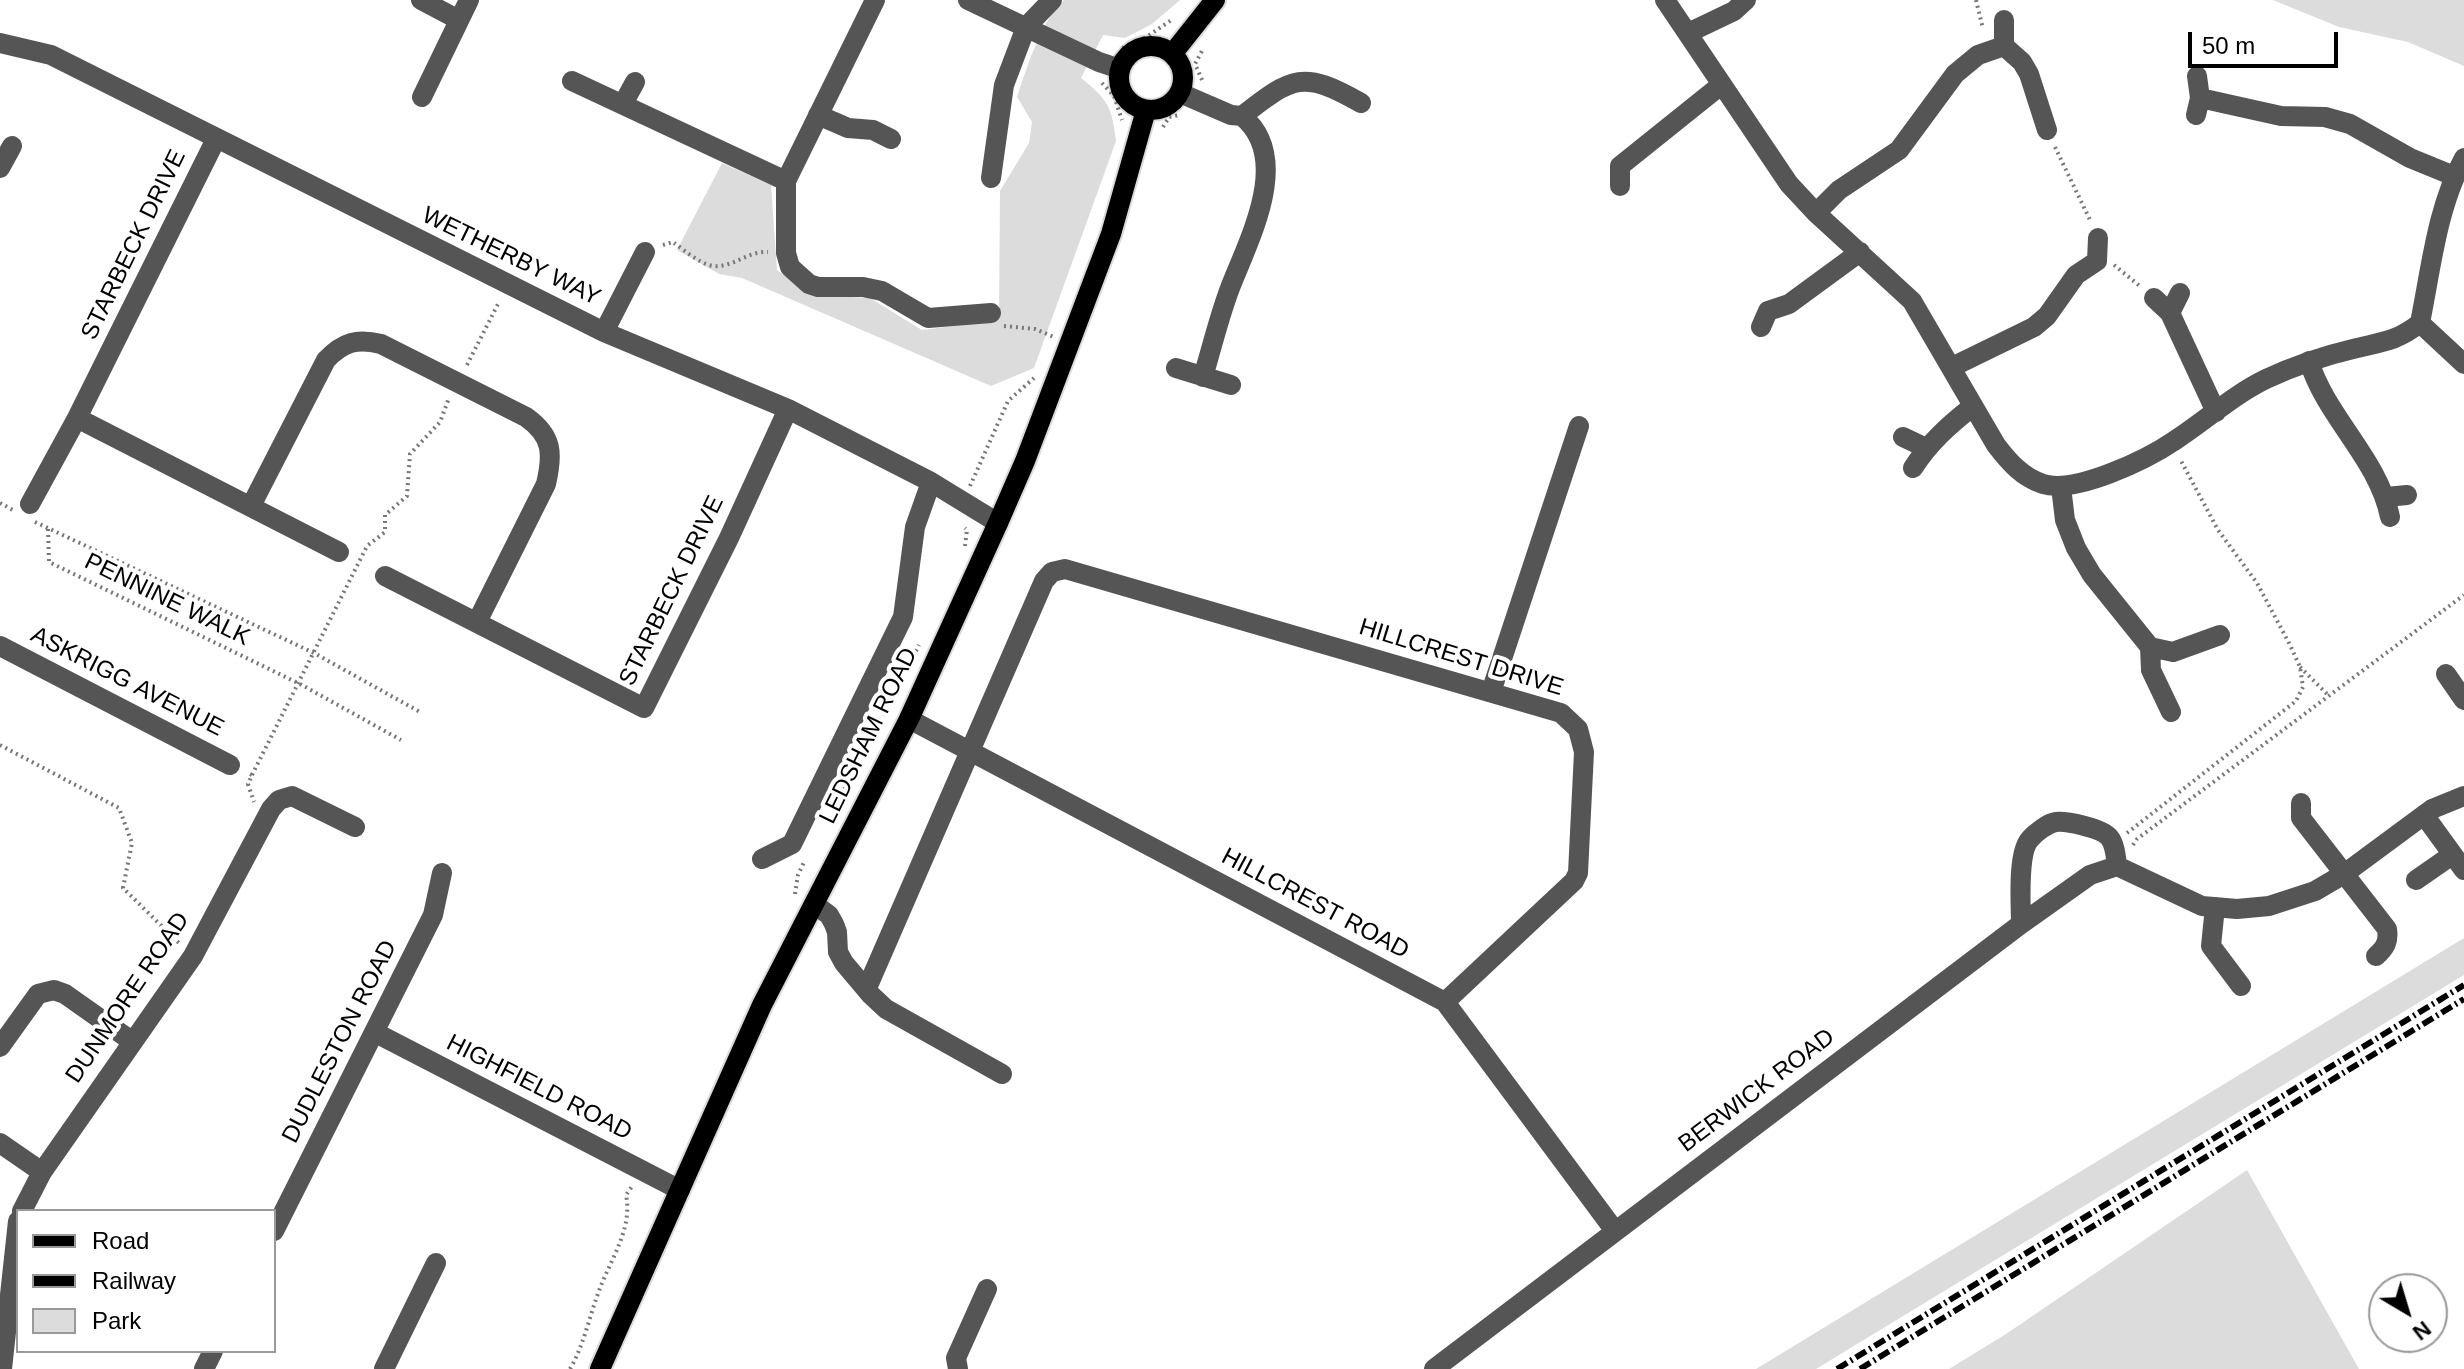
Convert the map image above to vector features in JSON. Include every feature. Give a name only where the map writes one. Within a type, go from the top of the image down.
[{"type":"main road","points":[[1173,53],[1215,0]]},
{"type":"main road","points":[[1144,46],[1164,48],[1173,53],[1183,72],[1180,93],[1166,107],[1146,110],[1136,107],[1123,94],[1119,84],[1120,69],[1127,57],[1144,46]]},
{"type":"main road","name":"LEDSHAM ROAD","points":[[600,1369],[762,1005],[804,903],[909,719],[1025,461],[1111,234],[1146,110]]},
{"type":"street","points":[[421,0],[459,20]]},
{"type":"street","points":[[422,97],[469,0]]},
{"type":"street","points":[[875,0],[786,181],[778,252],[809,284],[818,287],[863,287],[882,291],[928,318],[991,313]]},
{"type":"street","points":[[968,0],[1120,69]]},
{"type":"street","points":[[991,178],[1004,85],[1026,27],[1052,0]]},
{"type":"street","points":[[1665,0],[1789,184],[1816,213],[1912,301],[1972,407],[2012,466],[2042,484],[2061,487],[2095,478],[2172,443],[2263,381],[2309,361],[2386,343],[2407,334],[2420,323],[2435,245],[2459,167],[2410,158],[2350,124],[2325,117],[2281,116],[2198,107],[2197,76]]},
{"type":"street","points":[[1688,33],[1734,11],[1746,0]]},
{"type":"street","points":[[2004,20],[2004,46],[2022,62],[2029,74],[2047,130]]},
{"type":"street","name":"WETHERBY WAY","points":[[0,43],[51,55],[604,332],[788,409],[931,482],[998,523]]},
{"type":"street","points":[[1816,213],[1839,190],[1899,150],[1955,74],[1978,55],[2004,46]]},
{"type":"street","points":[[572,81],[786,181]]},
{"type":"street","points":[[1242,116],[1266,97],[1292,83],[1313,81],[1330,96],[1361,103]]},
{"type":"street","points":[[623,104],[635,82]]},
{"type":"street","points":[[1620,186],[1620,166],[1721,85]]},
{"type":"street","points":[[1180,93],[1231,115],[1242,116],[1255,126],[1263,145],[1267,171],[1260,210],[1229,290],[1203,377]]},
{"type":"street","points":[[818,115],[848,128],[873,130],[891,139]]},
{"type":"street","name":"STARBECK DRIVE","points":[[28,513],[216,139]]},
{"type":"street","points":[[0,168],[12,146]]},
{"type":"street","points":[[1952,367],[2034,327],[2047,316],[2076,275],[2105,262],[2098,238]]},
{"type":"street","points":[[604,332],[645,252]]},
{"type":"street","points":[[1762,312],[1789,304],[1860,252]]},
{"type":"street","points":[[2170,313],[2180,293]]},
{"type":"street","points":[[2154,298],[2170,313],[2216,412]]},
{"type":"street","points":[[2420,323],[2464,364]]},
{"type":"street","points":[[251,506],[319,373],[337,349],[349,342],[364,340],[381,344],[458,382],[538,425],[545,436],[551,459],[546,484],[477,622]]},
{"type":"street","points":[[2309,361],[2316,383],[2394,503]]},
{"type":"street","points":[[1176,368],[1231,385]]},
{"type":"street","points":[[1913,468],[1944,429],[1972,407]]},
{"type":"street","name":"STARBECK DRIVE","points":[[385,576],[652,712],[788,409]]},
{"type":"street","points":[[77,418],[339,552]]},
{"type":"street","points":[[1491,692],[1579,426]]},
{"type":"street","points":[[1903,437],[1926,448]]},
{"type":"street","name":"LEDSHAM ROAD","points":[[762,859],[792,844],[903,617],[915,527],[931,482]]},
{"type":"street","points":[[2061,487],[2065,520],[2076,548],[2092,575],[2150,647],[2151,670],[2171,712]]},
{"type":"street","name":"HILLCREST DRIVE","points":[[972,751],[1044,581],[1052,572],[1065,569],[1561,713],[1578,729],[1584,752],[1581,862],[1574,881],[1445,1002]]},
{"type":"street","points":[[2150,647],[2173,652],[2220,635]]},
{"type":"street","name":"ASKRIGG AVENUE","points":[[0,646],[230,765]]},
{"type":"street","points":[[2446,674],[2464,700]]},
{"type":"street","name":"HILLCREST ROAD","points":[[909,719],[1445,1002],[1615,1231]]},
{"type":"street","points":[[867,988],[972,751]]},
{"type":"street","name":"DUNMORE ROAD","points":[[23,1209],[42,1172],[193,956],[264,822],[279,800],[292,796],[355,827]]},
{"type":"street","points":[[2021,924],[2020,884],[2026,846],[2029,839],[2049,824],[2057,822],[2098,829],[2113,844],[2117,866],[2202,906],[2237,909],[2269,906],[2315,891],[2344,874],[2424,815],[2456,797],[2464,796]]},
{"type":"street","points":[[2301,803],[2301,818],[2387,929],[2389,939],[2376,956]]},
{"type":"street","points":[[2416,880],[2458,862],[2424,815]]},
{"type":"street","name":"BERWICK ROAD","points":[[1434,1369],[2021,924],[2090,875],[2117,866]]},
{"type":"street","name":"DUDLESTON ROAD","points":[[276,1227],[433,915],[442,873]]},
{"type":"street","points":[[804,903],[829,915],[837,932],[838,952],[854,975],[886,1009],[1002,1074]]},
{"type":"street","points":[[2215,907],[2211,946],[2241,986]]},
{"type":"street","points":[[0,1047],[38,994],[54,990],[65,994],[133,1042]]},
{"type":"street","name":"HIGHFIELD ROAD","points":[[374,1032],[680,1190]]},
{"type":"street","points":[[0,1143],[42,1172]]},
{"type":"street","points":[[2,1369],[16,1240]]},
{"type":"street","points":[[384,1369],[436,1263]]},
{"type":"street","points":[[958,1369],[956,1358],[987,1289]]},
{"type":"path","points":[[1123,122],[1114,96],[1096,77],[1099,62],[1106,52],[1136,44],[1176,15]]},
{"type":"path","points":[[645,252],[673,242],[710,265],[719,266],[746,255],[778,252]]},
{"type":"path","points":[[264,822],[250,792],[248,784],[252,775],[367,546],[385,532],[385,515],[407,496],[410,454],[440,422],[445,406],[508,284]]},
{"type":"path","points":[[991,313],[992,326],[1035,329],[1055,337],[1050,349]]},
{"type":"path","points":[[964,553],[967,530],[956,518],[1008,401],[1039,374]]},
{"type":"path","points":[[2172,443],[2218,530],[2257,583],[2300,667],[2329,696]]},
{"type":"path","name":"PENNINE WALK","points":[[0,503],[28,513],[48,529],[314,653],[420,712]]},
{"type":"path","name":"PENNINE WALK","points":[[48,529],[49,562],[300,684],[401,740]]},
{"type":"path","points":[[339,552],[359,563]]},
{"type":"path","points":[[2117,866],[2137,839],[2464,595]]},
{"type":"path","points":[[836,802],[874,736],[922,637]]},
{"type":"path","points":[[2117,866],[2123,836],[2296,701],[2303,687],[2300,667]]},
{"type":"path","points":[[0,745],[119,808],[132,843],[123,888],[193,956]]},
{"type":"path","points":[[230,765],[252,775]]},
{"type":"path","points":[[804,903],[798,875],[809,852]]},
{"type":"path","points":[[570,1369],[577,1358],[599,1288],[618,1248],[629,1209],[626,1195],[637,1179]]},
{"type":"green space","points":[[1064,0],[1180,0],[1152,24],[1125,38],[1103,35],[1081,78],[1107,104],[1116,141],[1034,368],[991,386],[742,278],[719,274],[677,250],[722,163],[771,185],[777,270],[811,295],[870,298],[922,330],[999,320],[1000,191],[1029,143],[1032,122],[1017,97],[1042,32]]},
{"type":"green space","points":[[2273,0],[2464,0],[2464,66],[2408,42],[2339,27]]},
{"type":"green space","points":[[2464,938],[2464,975],[1816,1369],[1756,1369]]},
{"type":"green space","points":[[2247,1170],[2359,1369],[1949,1369],[2006,1334]]},
{"type":"railway","points":[[1837,1369],[2464,985]]},
{"type":"railway","points":[[1860,1369],[2464,999]]}]
